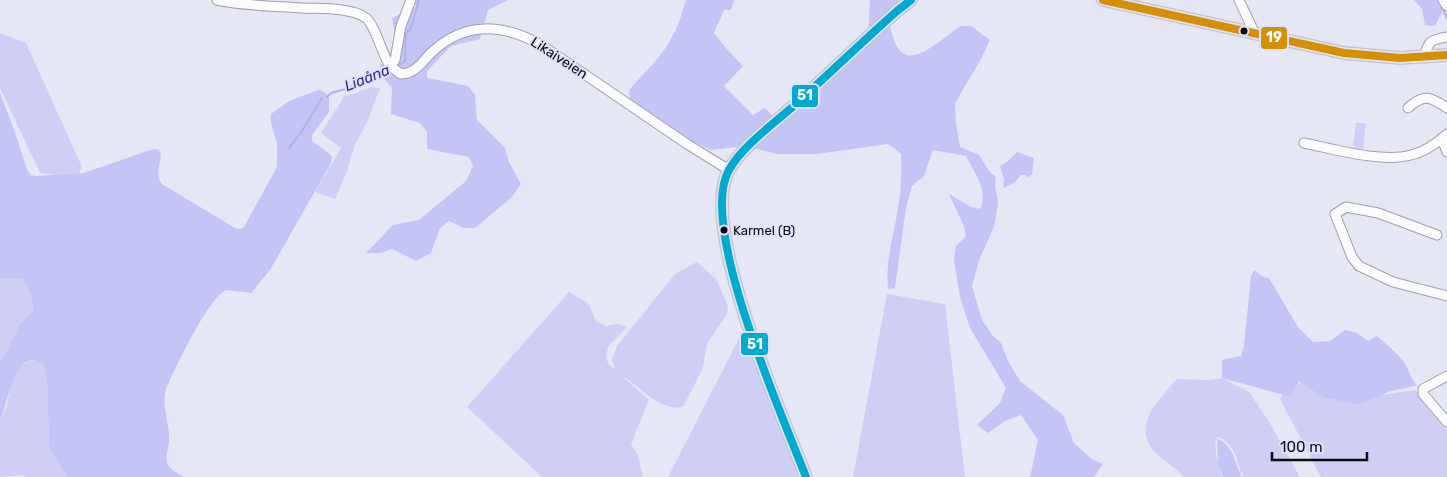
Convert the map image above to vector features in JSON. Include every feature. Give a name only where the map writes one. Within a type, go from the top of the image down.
[{"type":"main road","points":[[806,477],[752,338],[740,298],[723,217],[723,188],[729,170],[751,144],[872,33],[911,0]]},
{"type":"main road","points":[[1103,0],[1357,55],[1400,58],[1424,58],[1447,55]]},
{"type":"street","points":[[217,0],[254,5],[338,10],[358,14],[367,19],[372,26],[390,66],[395,60],[401,26],[411,0]]},
{"type":"street","points":[[1240,0],[1255,34]]},
{"type":"street","points":[[1443,0],[1447,6]]},
{"type":"street","name":"Likaiveien","points":[[390,66],[401,74],[412,72],[442,44],[458,35],[476,30],[488,28],[517,33],[543,46],[687,144],[729,170]]},
{"type":"street","points":[[1424,58],[1427,46],[1431,41],[1447,37]]},
{"type":"street","points":[[1408,108],[1422,98],[1435,100],[1447,108]]},
{"type":"street","points":[[1304,143],[1350,152],[1395,157],[1417,153],[1445,136],[1447,152]]},
{"type":"street","points":[[1437,235],[1378,213],[1346,207],[1335,214],[1352,257],[1359,266],[1393,282],[1447,296]]},
{"type":"street","points":[[1447,376],[1429,384],[1423,389],[1423,394],[1447,422]]},
{"type":"shaded area","points":[[416,0],[508,0],[488,10],[480,39],[451,46],[427,71],[427,78],[468,86],[475,95],[477,120],[505,148],[509,162],[521,184],[511,198],[475,228],[464,228],[449,221],[440,228],[431,253],[416,261],[392,249],[381,253],[366,253],[393,225],[419,220],[466,181],[473,166],[469,157],[427,149],[427,132],[420,123],[391,114],[392,88],[381,75],[380,63],[393,71],[397,45],[392,18],[416,7]]},
{"type":"shaded area","points":[[686,0],[734,0],[731,10],[724,10],[714,33],[743,66],[724,86],[753,115],[765,108],[780,123],[868,38],[870,0],[899,0],[888,12],[892,34],[897,47],[905,54],[913,55],[923,52],[960,26],[971,26],[990,40],[955,103],[960,147],[979,155],[990,172],[996,177],[995,185],[998,203],[994,227],[979,260],[972,286],[982,320],[993,336],[1001,343],[1008,361],[1020,381],[1063,415],[1074,443],[1093,460],[1103,464],[1094,477],[1030,477],[1038,440],[1021,415],[1005,421],[988,433],[977,425],[1000,403],[1006,388],[970,328],[960,297],[954,260],[956,246],[966,236],[964,226],[949,194],[971,207],[980,209],[983,195],[979,181],[966,156],[933,150],[924,176],[912,186],[906,208],[895,288],[888,289],[889,258],[901,181],[901,154],[888,144],[817,154],[777,154],[746,146],[710,150],[687,138],[630,100],[629,90],[658,58],[672,37]]},
{"type":"shaded area","points":[[1414,0],[1446,0],[1447,2],[1435,26],[1425,25],[1422,9]]},
{"type":"shaded area","points":[[0,33],[26,43],[82,167],[77,177],[40,173],[0,88]]},
{"type":"shaded area","points":[[371,87],[380,88],[368,120],[354,147],[347,171],[335,199],[315,192],[341,148],[321,133],[344,97]]},
{"type":"shaded area","points":[[318,90],[329,96],[329,112],[312,135],[312,141],[330,154],[332,157],[331,163],[270,270],[251,293],[226,290],[210,306],[166,389],[165,402],[169,434],[167,462],[171,469],[184,477],[69,477],[60,466],[49,446],[47,381],[43,364],[33,360],[25,363],[19,369],[9,391],[0,421],[0,362],[19,325],[33,311],[32,298],[23,279],[0,278],[0,93],[27,170],[31,175],[84,173],[157,149],[161,153],[158,176],[162,184],[235,228],[241,229],[244,227],[277,167],[277,143],[271,124],[271,114],[289,101]]},
{"type":"shaded area","points":[[1356,123],[1366,123],[1363,150],[1357,149],[1353,145]]},
{"type":"shaded area","points":[[1017,152],[1034,158],[1032,174],[1028,178],[1026,175],[1021,175],[1015,182],[1003,188],[1004,180],[1000,166]]},
{"type":"shaded area","points":[[697,262],[716,279],[728,306],[727,314],[707,344],[703,368],[683,407],[674,407],[658,402],[622,376],[649,400],[631,444],[638,455],[643,477],[542,477],[467,407],[569,292],[588,303],[596,321],[606,326],[618,324],[627,327],[608,347],[606,358],[609,365],[615,370],[612,360],[617,346],[675,274]]},
{"type":"shaded area","points":[[1254,270],[1263,277],[1269,278],[1298,327],[1313,342],[1330,341],[1345,330],[1357,333],[1368,341],[1377,336],[1403,361],[1417,385],[1388,392],[1359,405],[1323,397],[1299,381],[1291,397],[1222,378],[1222,360],[1241,356],[1244,346],[1251,276]]},
{"type":"shaded area","points":[[0,278],[23,279],[32,298],[33,311],[19,325],[0,362]]},
{"type":"shaded area","points":[[887,294],[945,304],[965,477],[853,477]]},
{"type":"shaded area","points":[[747,323],[801,477],[668,477]]},
{"type":"shaded area","points":[[37,360],[43,364],[47,381],[49,446],[60,466],[69,477],[25,477],[23,475],[0,477],[0,422],[6,408],[14,377],[22,366]]},
{"type":"shaded area","points":[[1222,378],[1249,392],[1271,425],[1300,477],[1244,477],[1234,451],[1220,437],[1216,438],[1216,447],[1222,477],[1184,477],[1157,454],[1149,444],[1146,435],[1146,425],[1149,416],[1154,406],[1177,379],[1211,380]]},
{"type":"shaded area","points":[[1304,381],[1381,395],[1416,390],[1423,403],[1447,430],[1447,477],[1321,477],[1280,399],[1287,390]]},
{"type":"shaded area","points":[[1217,439],[1227,445],[1242,477],[1223,477],[1218,465]]},
{"type":"waterway","name":"Liaåna","points":[[395,67],[405,61],[406,33],[411,28],[419,0]]},
{"type":"waterway","points":[[1442,7],[1447,18]]},
{"type":"waterway","name":"Liaåna","points":[[327,97],[331,93],[346,89],[389,70]]},
{"type":"waterway","name":"Liaåna","points":[[289,148],[322,98]]},
{"type":"transit line","name":"51","points":[[806,477],[747,322],[733,275],[724,233],[722,197],[729,170],[742,152],[884,22],[911,0]]},
{"type":"transit line","name":"19","points":[[1103,0],[1344,53],[1400,58],[1447,55]]},
{"type":"place","name":"Karmel (B)","points":[[724,230]]}]
